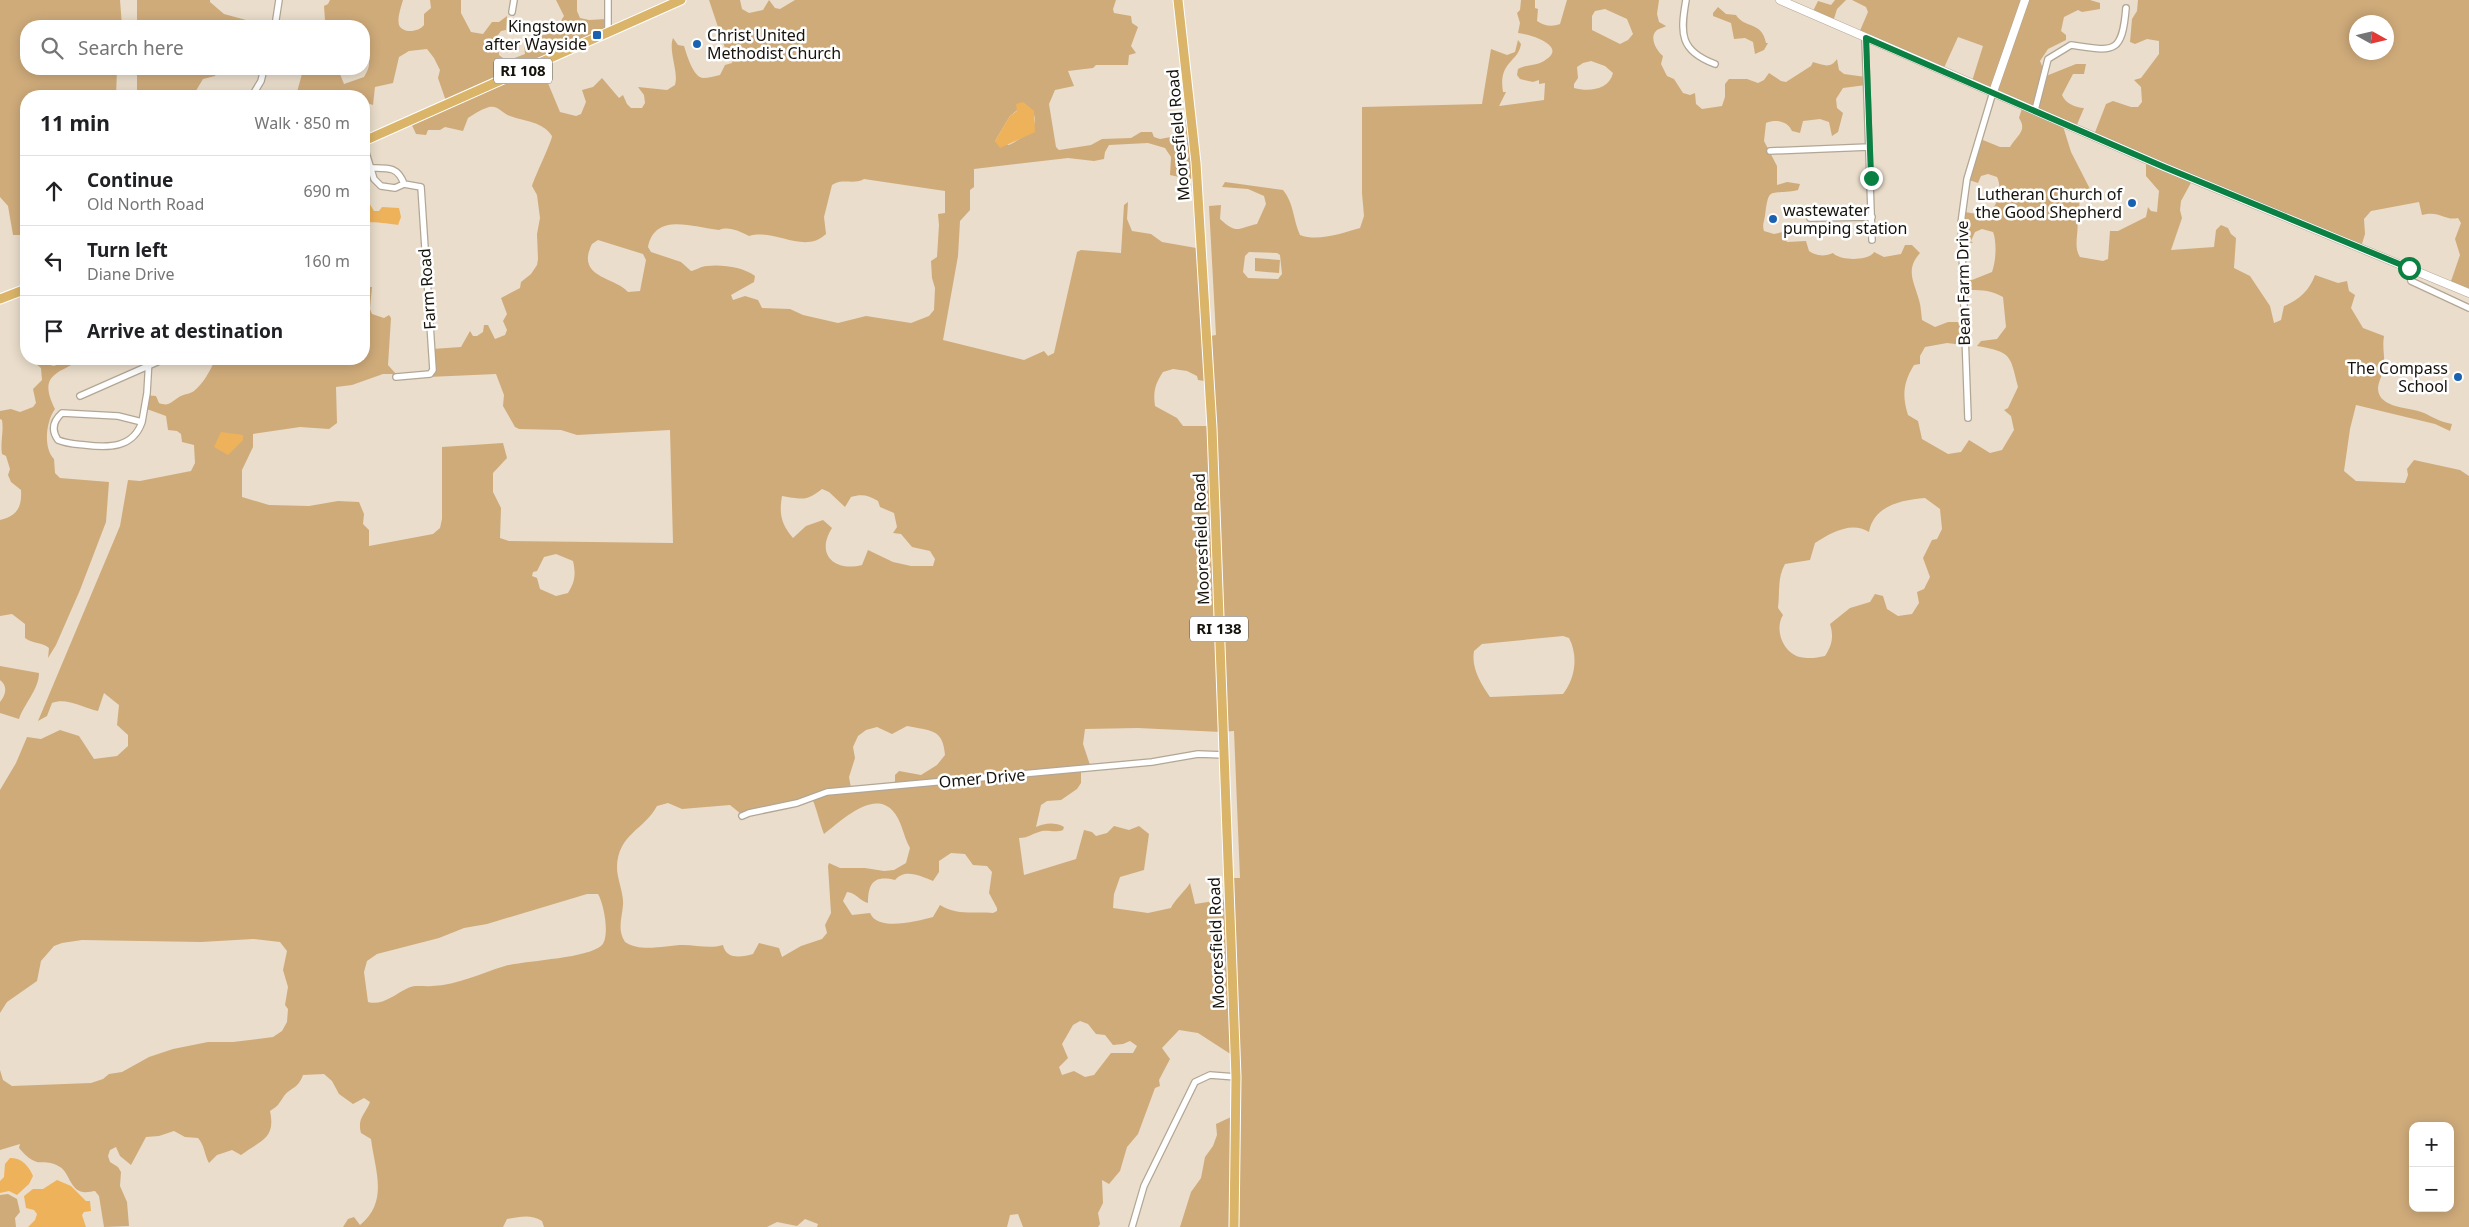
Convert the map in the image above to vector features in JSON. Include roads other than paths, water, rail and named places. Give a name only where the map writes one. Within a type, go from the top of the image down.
[{"type":"main road","name":"RI 108","points":[[370,138],[681,0]]},
{"type":"main road","name":"Mooresfield Road","points":[[1178,0],[1196,163],[1204,266],[1225,755],[1236,1077],[1234,1227]]},
{"type":"main road","points":[[0,299],[20,292]]},
{"type":"street","points":[[276,20],[279,0]]},
{"type":"street","points":[[512,12],[514,0]]},
{"type":"street","points":[[608,0],[608,33]]},
{"type":"street","points":[[1686,0],[1682,25],[1688,47],[1700,59],[1715,64]]},
{"type":"street","points":[[1993,92],[2025,0]]},
{"type":"street","points":[[1785,1],[1866,38],[2246,201],[2469,293]]},
{"type":"street","points":[[2034,110],[2048,59],[2071,45],[2101,50],[2110,48],[2120,42],[2124,30],[2126,8]]},
{"type":"street","points":[[1866,38],[1872,240]]},
{"type":"street","points":[[256,90],[262,75]]},
{"type":"street","name":"Bean Farm Drive","points":[[1968,418],[1960,223],[1967,179],[1993,92]]},
{"type":"street","points":[[1770,151],[1869,147]]},
{"type":"street","points":[[370,161],[374,178],[385,188],[395,188],[404,184]]},
{"type":"street","name":"Farm Road","points":[[373,168],[395,170],[401,176],[404,184],[421,187],[433,370],[430,374],[396,377]]},
{"type":"street","points":[[1810,218],[1872,217]]},
{"type":"street","points":[[2409,268],[2411,281],[2469,308]]},
{"type":"street","points":[[80,396],[142,365]]},
{"type":"street","points":[[142,422],[118,416],[62,413],[54,422],[54,430],[58,440],[65,444],[113,447],[134,436],[142,422],[147,393],[148,365]]},
{"type":"street","name":"Omer Drive","points":[[742,816],[797,803],[827,792],[1152,762],[1198,754],[1225,755]]},
{"type":"street","points":[[1132,1227],[1144,1186],[1195,1082],[1210,1076],[1236,1077]]},
{"type":"place","name":"Kingstown after Wayside","points":[[597,35]]},
{"type":"place","name":"Christ United Methodist Church","points":[[697,44]]},
{"type":"place","name":"Lutheran Church of the Good Shepherd","points":[[2132,203]]},
{"type":"place","name":"wastewater pumping station","points":[[1773,219]]},
{"type":"place","name":"The Compass School","points":[[2458,377]]}]
